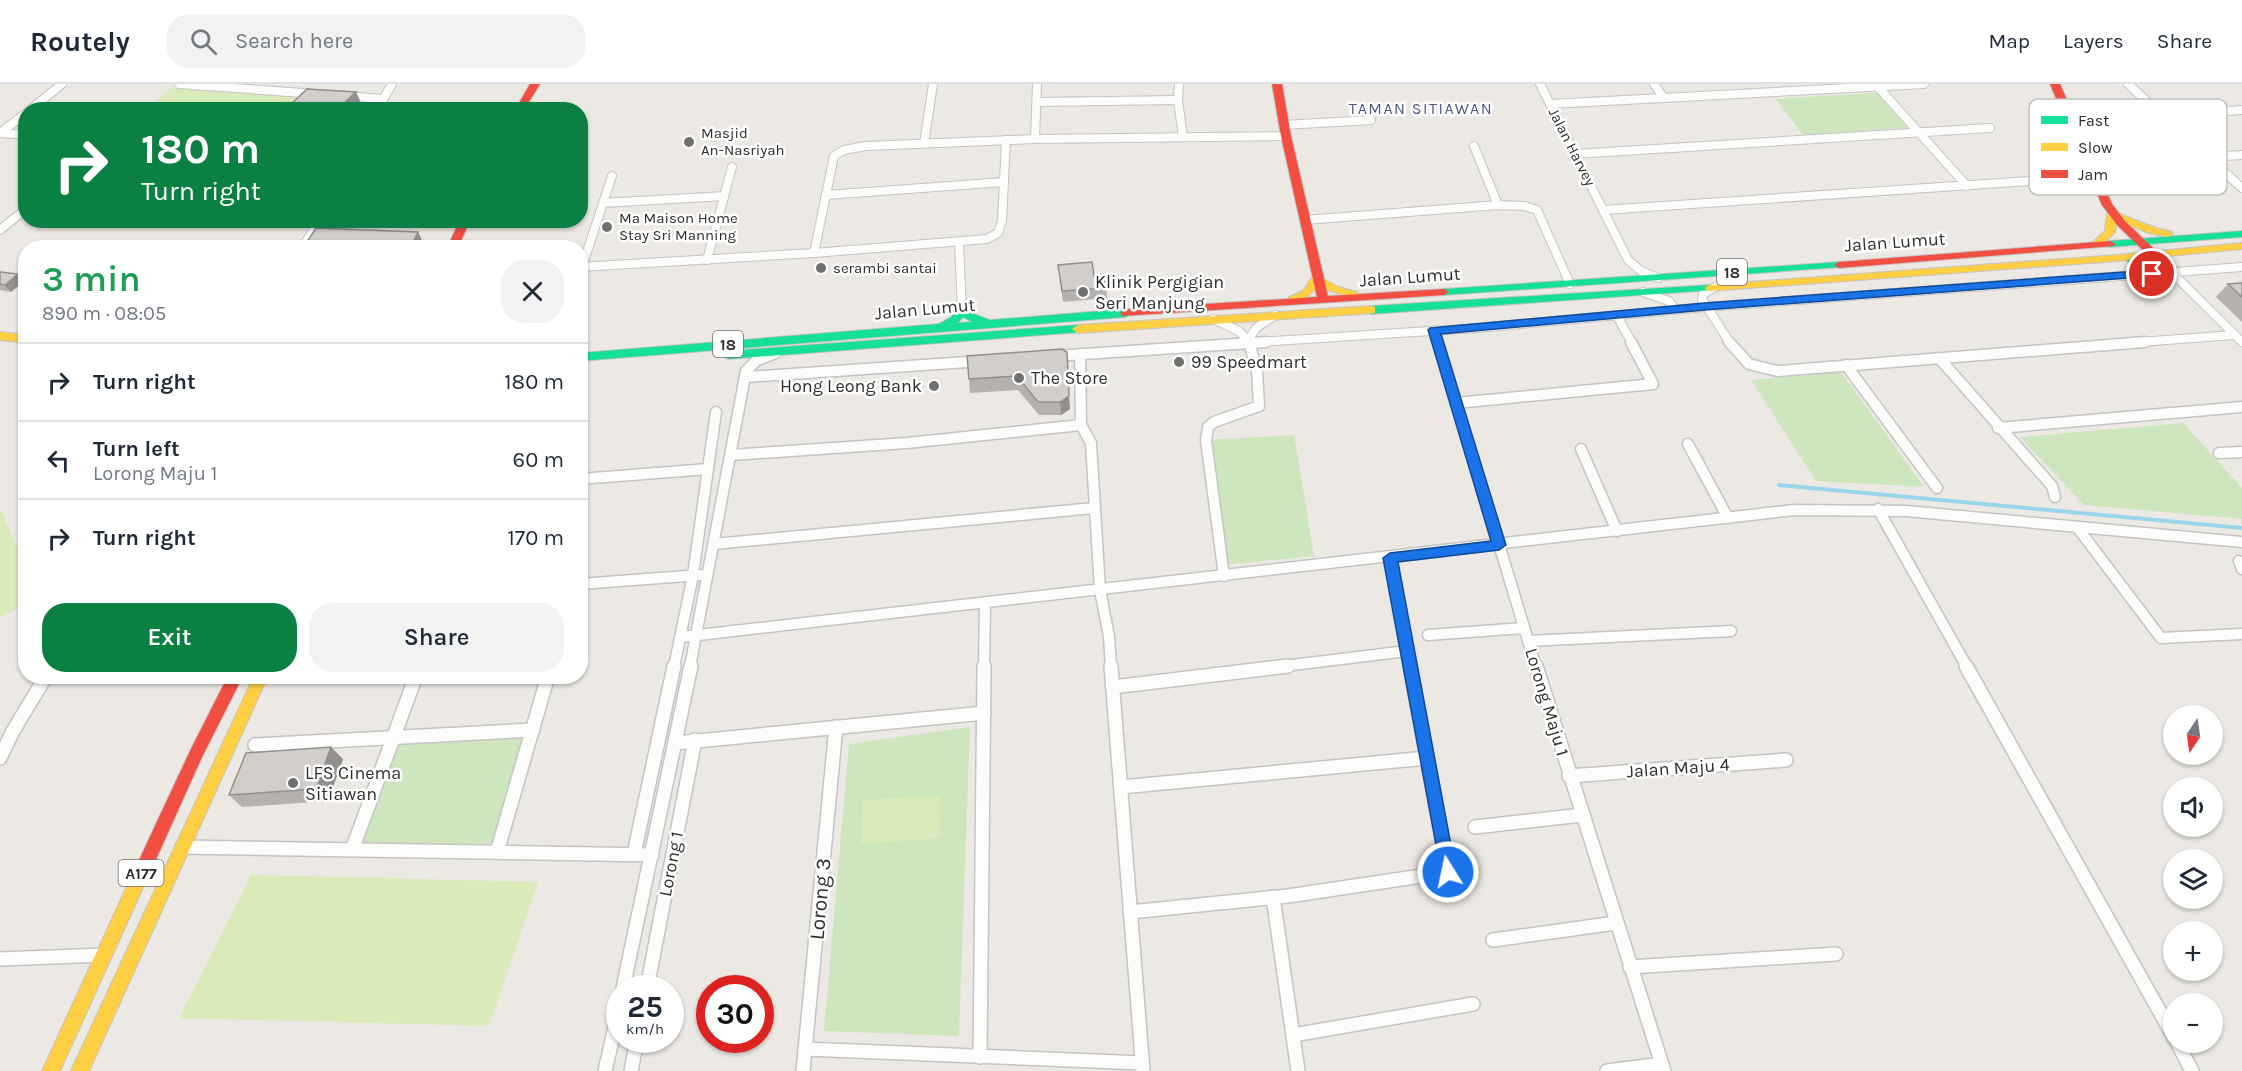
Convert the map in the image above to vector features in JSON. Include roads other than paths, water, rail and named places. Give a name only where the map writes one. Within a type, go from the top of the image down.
[{"type":"main road","points":[[521,102],[529,84]]},
{"type":"main road","points":[[523,102],[535,84]]},
{"type":"main road","points":[[538,102],[547,84]]},
{"type":"main road","points":[[1277,84],[1285,131],[1323,300],[1339,308],[1363,312]]},
{"type":"main road","points":[[2055,84],[2061,99]]},
{"type":"main road","points":[[2102,195],[2112,214],[2153,254]]},
{"type":"main road","points":[[2112,214],[2153,231],[2197,237]]},
{"type":"main road","points":[[2097,244],[2108,239],[2112,233],[2112,214]]},
{"type":"main road","name":"Jalan Lumut","points":[[588,356],[1120,312],[1287,301],[1377,298],[2242,234]]},
{"type":"main road","name":"Jalan Lumut","points":[[588,367],[1157,323],[1363,312],[2117,258],[2242,246]]},
{"type":"main road","points":[[2117,258],[2142,262],[2172,273]]},
{"type":"main road","points":[[1317,278],[1343,292],[1377,298]]},
{"type":"main road","points":[[1287,301],[1307,292],[1317,278]]},
{"type":"main road","points":[[1292,315],[1310,310],[1323,300]]},
{"type":"main road","points":[[943,326],[955,320],[962,310],[970,317],[987,322]]},
{"type":"main road","points":[[1120,312],[1125,320],[1157,323]]},
{"type":"main road","points":[[1055,317],[1077,319],[1085,322],[1088,328]]},
{"type":"main road","points":[[0,336],[18,338]]},
{"type":"main road","name":"A177","points":[[51,1071],[196,754],[232,684]]},
{"type":"main road","name":"A177","points":[[80,1071],[257,684]]},
{"type":"street","points":[[40,102],[62,84]]},
{"type":"street","points":[[179,84],[383,99]]},
{"type":"street","points":[[299,93],[306,84]]},
{"type":"street","points":[[381,102],[392,84]]},
{"type":"street","points":[[924,144],[933,84]]},
{"type":"street","points":[[1035,139],[1037,84]]},
{"type":"street","points":[[1179,84],[1178,100],[1183,137]]},
{"type":"street","name":"Jalan Harvey","points":[[1540,84],[1628,260]]},
{"type":"street","points":[[1654,84],[1664,98]]},
{"type":"street","points":[[1550,104],[1813,87],[1924,84]]},
{"type":"street","points":[[2128,84],[2144,99]]},
{"type":"street","points":[[1878,87],[1967,186]]},
{"type":"street","points":[[1036,102],[1178,100]]},
{"type":"street","points":[[2227,111],[2242,110]]},
{"type":"street","points":[[0,133],[18,119]]},
{"type":"street","points":[[814,253],[834,156],[838,152],[853,148],[1035,139],[1183,137],[1285,131],[1371,120]]},
{"type":"street","points":[[1575,154],[1990,128]]},
{"type":"street","points":[[0,133],[18,134]]},
{"type":"street","points":[[588,267],[978,242],[998,233],[1002,221],[1006,140]]},
{"type":"street","points":[[1474,146],[1498,206]]},
{"type":"street","points":[[2227,156],[2242,155]]},
{"type":"street","points":[[707,260],[732,167]]},
{"type":"street","points":[[2227,175],[2242,188]]},
{"type":"street","points":[[588,247],[612,176]]},
{"type":"street","points":[[1603,210],[2029,180]]},
{"type":"street","points":[[826,195],[1004,182]]},
{"type":"street","points":[[603,203],[724,195]]},
{"type":"street","points":[[1305,220],[1525,206],[1537,210],[1570,284]]},
{"type":"street","points":[[0,230],[18,215]]},
{"type":"street","points":[[959,243],[962,310]]},
{"type":"street","points":[[2153,254],[2238,338]]},
{"type":"street","points":[[1628,260],[1641,271],[1658,278]]},
{"type":"street","points":[[1620,281],[1628,275],[1628,260]]},
{"type":"street","points":[[1044,356],[1434,330],[1617,316],[1675,309],[2242,267]]},
{"type":"street","points":[[1715,287],[1703,294],[1705,307],[1725,338],[1749,364],[1777,371],[2238,338]]},
{"type":"street","points":[[1643,292],[1668,301],[1675,309]]},
{"type":"street","points":[[1249,341],[1256,328],[1275,315]]},
{"type":"street","points":[[1456,403],[1653,384],[1617,316]]},
{"type":"street","points":[[1213,319],[1235,328],[1249,341],[1258,378],[1259,406],[1253,411],[1220,418],[1208,427],[1206,440],[1224,576]]},
{"type":"street","name":"Lorong Maju 1","points":[[1434,330],[1569,776],[1663,1067]]},
{"type":"street","points":[[626,975],[676,742],[746,371],[757,360],[781,352]]},
{"type":"street","points":[[805,1049],[1143,1067],[1109,637],[1100,590],[1091,443],[1081,426],[1080,354]]},
{"type":"street","points":[[1939,358],[1998,428],[2052,486],[2055,497]]},
{"type":"street","points":[[746,377],[996,360]]},
{"type":"street","points":[[1846,365],[1937,488]]},
{"type":"street","points":[[1998,428],[2242,407]]},
{"type":"street","points":[[634,854],[693,575],[716,412]]},
{"type":"street","points":[[731,456],[907,443],[1081,426]]},
{"type":"street","points":[[1688,444],[1728,518]]},
{"type":"street","points":[[1581,449],[1617,531]]},
{"type":"street","points":[[2219,453],[2242,452]]},
{"type":"street","points":[[588,478],[708,469]]},
{"type":"street","points":[[714,544],[1094,508]]},
{"type":"street","points":[[681,637],[1390,558],[1794,510],[1878,510],[2242,542]]},
{"type":"street","points":[[1878,510],[2163,1016]]},
{"type":"street","points":[[2077,527],[2162,638],[2242,633]]},
{"type":"street","points":[[1130,912],[1273,897],[1448,872],[1390,558]]},
{"type":"street","points":[[588,583],[708,575]]},
{"type":"street","points":[[980,1057],[985,604]]},
{"type":"street","points":[[1428,635],[1524,628]]},
{"type":"street","points":[[1528,641],[1731,631]]},
{"type":"street","points":[[1113,687],[1407,651]]},
{"type":"street","points":[[0,758],[41,684]]},
{"type":"street","points":[[352,850],[413,684]]},
{"type":"street","points":[[497,852],[546,684]]},
{"type":"street","points":[[676,742],[984,713]]},
{"type":"street","name":"Lorong 3","points":[[803,1071],[836,727]]},
{"type":"street","points":[[255,745],[533,730]]},
{"type":"street","points":[[0,733],[13,731]]},
{"type":"street","name":"Lorong 1","points":[[650,975],[695,740]]},
{"type":"street","points":[[1121,786],[1427,758]]},
{"type":"street","name":"Jalan Maju 4","points":[[1569,776],[1786,760]]},
{"type":"street","points":[[1475,827],[1582,815]]},
{"type":"street","points":[[182,847],[652,855]]},
{"type":"street","points":[[1273,897],[1298,1071]]},
{"type":"street","points":[[1493,940],[1616,923]]},
{"type":"street","points":[[1630,967],[1836,954]]},
{"type":"street","points":[[0,959],[105,955]]},
{"type":"street","points":[[1293,1035],[1473,1004]]},
{"type":"street","points":[[605,1071],[609,1053]]},
{"type":"street","points":[[632,1071],[635,1053]]},
{"type":"street","points":[[2183,1053],[2192,1071]]},
{"type":"street","points":[[1607,1071],[1663,1067]]},
{"type":"waterway","points":[[1779,485],[2242,528]]},
{"type":"place","name":"Masjid An-Nasriyah","points":[[689,142]]},
{"type":"place","name":"Ma Maison Home Stay Sri Manning","points":[[607,227]]},
{"type":"place","name":"serambi santai","points":[[821,268]]},
{"type":"place","name":"Klinik Pergigian Seri Manjung","points":[[1083,292]]},
{"type":"place","name":"99 Speedmart","points":[[1179,362]]},
{"type":"place","name":"The Store","points":[[1019,378]]},
{"type":"place","name":"Hong Leong Bank","points":[[934,386]]},
{"type":"place","name":"LFS Cinema Sitiawan","points":[[293,783]]},
{"type":"district","name":"TAMAN SITIAWAN","points":[[1421,108]]}]
